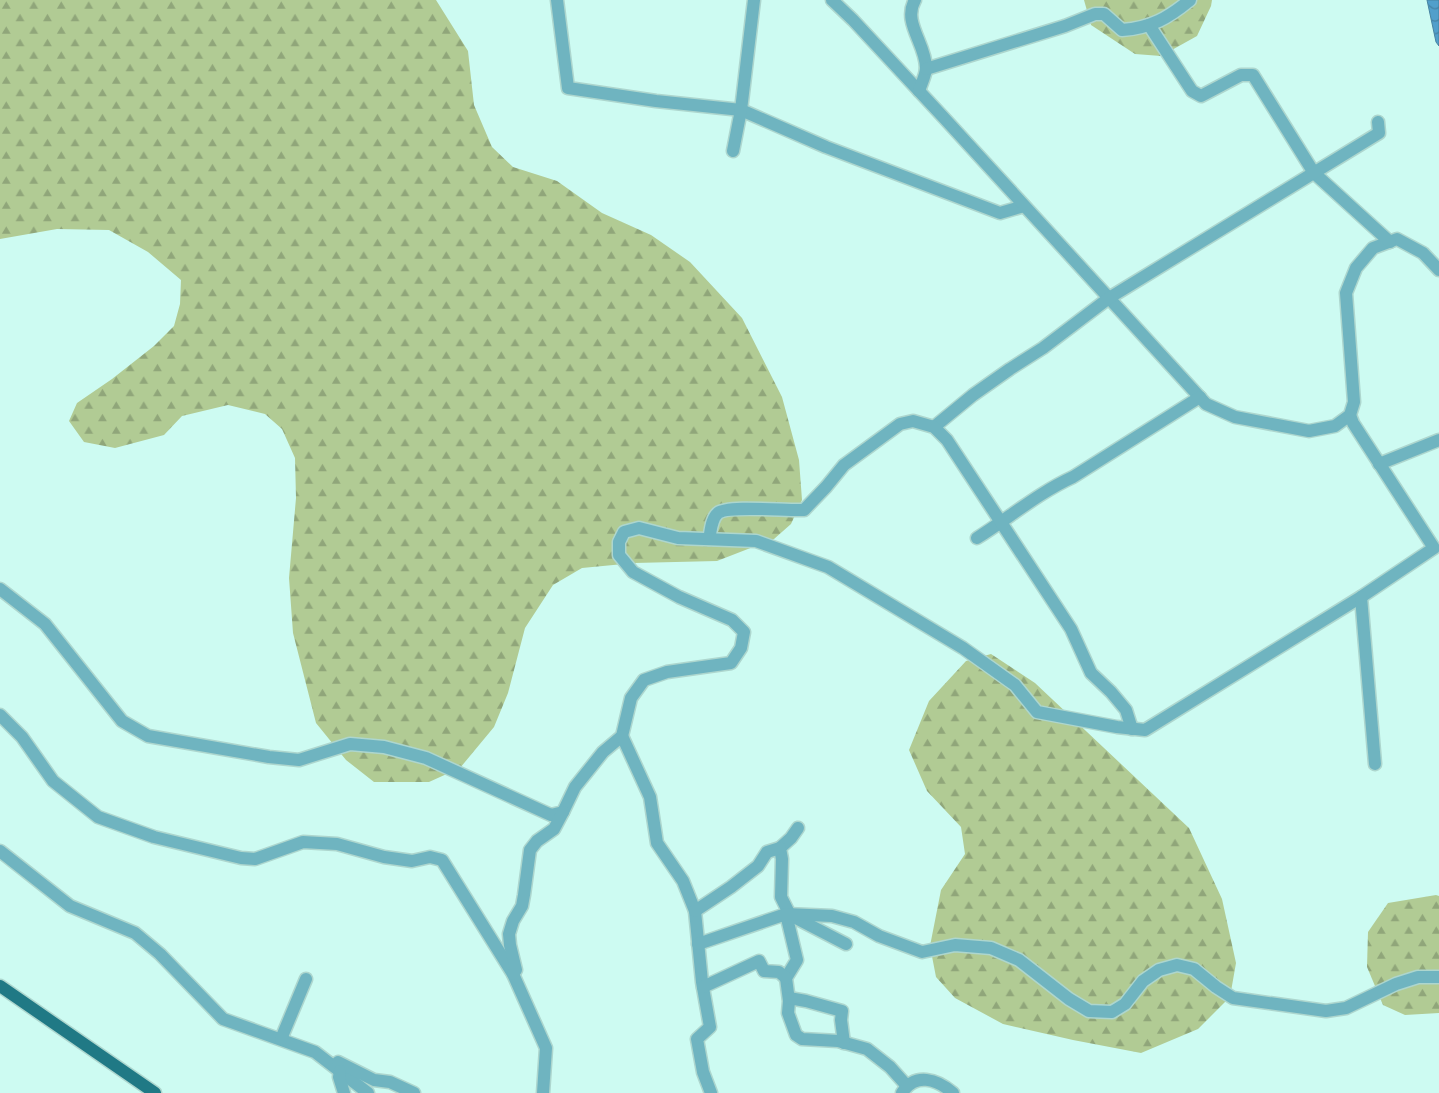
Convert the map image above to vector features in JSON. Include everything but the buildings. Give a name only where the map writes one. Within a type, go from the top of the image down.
[{"type":"main road","points":[[0,986],[155,1093]]},
{"type":"street","points":[[557,0],[568,88],[656,101],[741,110],[826,147],[1000,213],[1024,206]]},
{"type":"street","points":[[733,151],[741,110],[754,0]]},
{"type":"street","points":[[832,0],[918,90],[1206,404],[1234,417],[1309,431],[1335,426],[1350,415]]},
{"type":"street","points":[[915,0],[910,9],[911,19],[922,50],[926,69],[918,90]]},
{"type":"street","points":[[926,69],[1065,26],[1095,14],[1104,14],[1122,30],[1139,29],[1162,21],[1190,0]]},
{"type":"street","points":[[1149,25],[1192,91],[1201,96],[1241,74],[1253,75],[1314,173],[1390,242]]},
{"type":"street","points":[[934,427],[960,408],[973,395],[1042,348],[1109,298],[1379,133],[1378,122]]},
{"type":"street","points":[[711,1093],[703,1072],[697,1039],[710,1027],[703,987],[695,910],[683,881],[657,843],[650,797],[622,736],[631,698],[644,680],[667,672],[731,663],[741,648],[744,632],[732,620],[678,597],[633,572],[619,555],[619,542],[624,532],[639,528],[678,538],[756,540],[828,567],[963,648],[1015,685],[1037,712],[1145,730],[1436,552],[1352,423],[1350,415],[1354,402],[1346,293],[1356,268],[1373,248],[1397,239],[1423,253],[1439,270]]},
{"type":"street","points":[[977,538],[1054,486],[1073,477],[1200,397]]},
{"type":"street","points":[[710,539],[711,525],[718,513],[730,508],[804,510],[844,465],[900,424],[913,421],[934,427],[947,440],[1070,630],[1090,673],[1111,692],[1126,710],[1132,729]]},
{"type":"street","points":[[1379,464],[1439,440]]},
{"type":"street","points":[[0,589],[45,624],[122,721],[148,736],[269,757],[299,760],[350,744],[384,747],[426,758],[551,815],[563,812]]},
{"type":"street","points":[[1361,597],[1375,764]]},
{"type":"street","points":[[0,715],[22,737],[53,781],[66,792],[98,817],[154,837],[240,858],[255,859],[303,842],[337,844],[384,858],[412,861],[430,858],[442,860],[513,974],[546,1048],[543,1093]]},
{"type":"street","points":[[513,974],[516,970],[509,934],[513,921],[522,906],[530,850],[537,841],[554,829],[575,787],[602,752],[622,736]]},
{"type":"street","points":[[695,910],[732,887],[758,866],[767,852],[780,848],[798,828]]},
{"type":"street","points":[[780,848],[782,859],[781,897],[788,914],[797,960],[786,978],[789,998],[788,1013],[796,1035],[802,1040],[844,1043],[867,1049],[890,1067],[904,1089],[918,1080],[930,1080],[953,1093]]},
{"type":"street","points":[[0,851],[70,906],[135,932],[160,954],[223,1019],[315,1052],[374,1080],[390,1082],[414,1093]]},
{"type":"street","points":[[698,944],[788,914],[832,916],[854,922],[879,936],[922,952],[956,945],[991,948],[1018,960],[1069,999],[1089,1011],[1112,1012],[1125,1004],[1143,981],[1159,970],[1177,965],[1194,969],[1233,998],[1326,1011],[1346,1008],[1396,984],[1418,977],[1439,977]]},
{"type":"street","points":[[788,914],[846,944]]},
{"type":"street","points":[[703,987],[760,961],[764,971],[779,972],[786,978]]},
{"type":"street","points":[[281,1040],[306,979]]},
{"type":"street","points":[[789,998],[842,1011],[841,1020],[844,1043]]},
{"type":"street","points":[[315,1052],[368,1093]]},
{"type":"street","points":[[340,1071],[339,1077],[344,1093]]},
{"type":"green space","points":[[0,0],[436,0],[468,51],[474,105],[492,147],[513,167],[557,181],[602,213],[651,235],[690,262],[742,318],[782,397],[799,460],[802,500],[791,524],[774,539],[717,561],[634,563],[582,568],[553,585],[525,628],[508,693],[494,727],[460,768],[429,782],[374,782],[346,760],[316,723],[293,633],[289,578],[296,498],[295,458],[282,429],[265,414],[228,405],[182,416],[164,435],[115,448],[84,442],[69,421],[77,403],[112,379],[154,346],[174,326],[180,304],[181,280],[148,252],[109,230],[57,229],[0,239]]},
{"type":"green space","points":[[1084,0],[1212,0],[1197,36],[1161,56],[1135,54],[1091,25]]},
{"type":"green space","points":[[991,654],[1035,683],[1189,828],[1222,899],[1236,963],[1230,997],[1198,1029],[1141,1053],[1073,1040],[1003,1024],[955,998],[936,977],[930,946],[941,890],[965,854],[961,827],[927,791],[909,750],[929,701],[966,661]]},
{"type":"green space","points":[[1439,896],[1439,1013],[1405,1015],[1383,1005],[1367,967],[1368,932],[1388,903]]},
{"type":"water","points":[[1427,0],[1439,0],[1439,46],[1436,42]]}]
